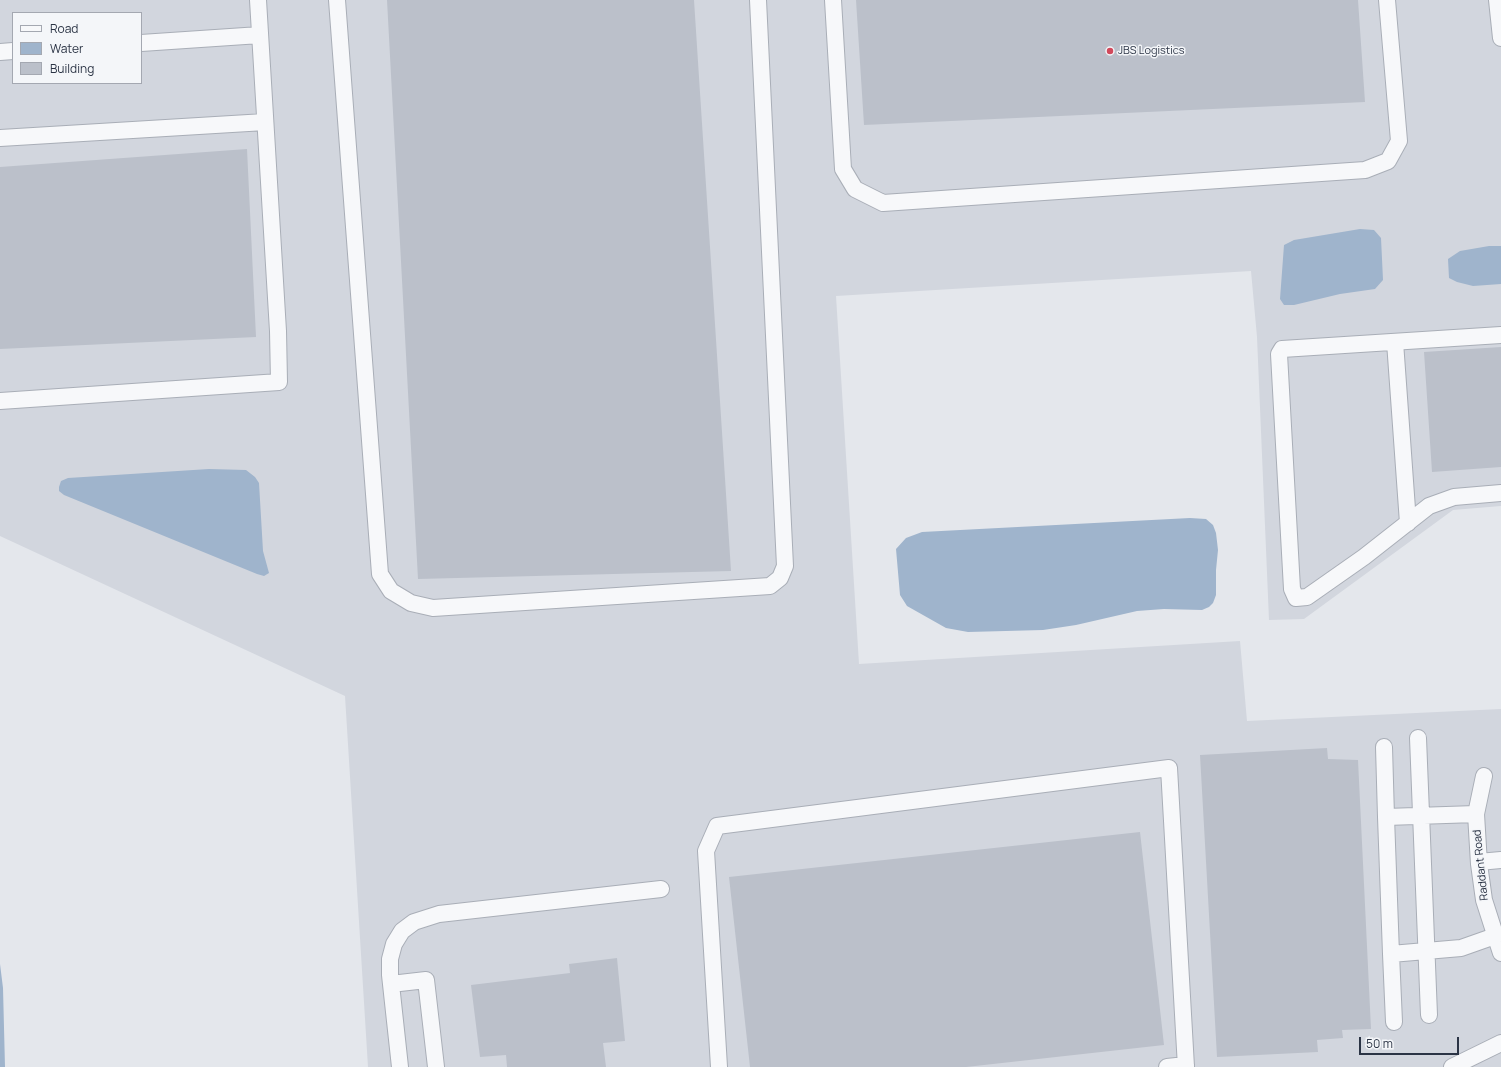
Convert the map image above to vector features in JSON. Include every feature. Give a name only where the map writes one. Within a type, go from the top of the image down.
[{"type":"street","points":[[0,401],[279,382],[278,331],[258,0]]},
{"type":"street","points":[[337,0],[380,574],[391,591],[412,603],[433,608],[770,586],[780,578],[785,566],[758,0]]},
{"type":"street","points":[[833,0],[842,170],[855,189],[882,203],[1365,170],[1388,161],[1399,140],[1387,0]]},
{"type":"street","points":[[1497,0],[1501,38]]},
{"type":"street","points":[[142,43],[260,36]]},
{"type":"street","points":[[0,52],[12,51]]},
{"type":"street","points":[[0,138],[265,122]]},
{"type":"street","points":[[1501,335],[1282,349],[1279,354],[1292,589],[1296,598],[1307,597],[1364,557],[1429,506],[1454,496],[1501,493]]},
{"type":"street","points":[[1395,342],[1408,522]]},
{"type":"street","points":[[1418,738],[1429,1015]]},
{"type":"street","points":[[1384,747],[1394,1022]]},
{"type":"street","points":[[719,1067],[706,851],[717,826],[1169,768],[1186,1066],[1167,1067]]},
{"type":"street","name":"Raddant Road","points":[[1484,776],[1476,814],[1479,862],[1484,900],[1501,953]]},
{"type":"street","points":[[1386,817],[1476,814]]},
{"type":"street","points":[[1479,862],[1501,860]]},
{"type":"street","points":[[400,1067],[391,984],[390,959],[394,944],[402,931],[408,926],[414,922],[439,914],[661,889]]},
{"type":"street","points":[[1391,954],[1461,948],[1495,936]]},
{"type":"street","points":[[391,984],[426,980],[436,1067]]},
{"type":"street","points":[[1452,1067],[1501,1043]]},
{"type":"shaded area","points":[[0,0],[1501,0],[1501,506],[1453,510],[1304,619],[1269,620],[1257,337],[1251,271],[836,296],[859,664],[1240,641],[1247,721],[1501,709],[1501,1067],[368,1067],[345,696],[0,536]]},
{"type":"water","points":[[1360,229],[1374,230],[1381,238],[1383,280],[1375,289],[1340,294],[1294,305],[1284,305],[1280,299],[1284,245],[1294,240]]},
{"type":"water","points":[[1489,246],[1501,246],[1501,284],[1473,286],[1457,282],[1449,278],[1448,259],[1460,251]]},
{"type":"water","points":[[209,469],[246,470],[255,477],[259,483],[263,551],[269,573],[264,576],[64,495],[59,491],[61,481],[68,478]]},
{"type":"water","points":[[1190,518],[1206,519],[1213,525],[1216,533],[1218,550],[1216,595],[1213,603],[1209,607],[1202,610],[1164,609],[1137,611],[1076,625],[1043,630],[968,632],[946,628],[907,606],[900,595],[896,549],[906,538],[922,532]]},
{"type":"water","points":[[0,964],[3,988],[5,1067],[0,1067]]},
{"type":"building","points":[[387,0],[694,0],[731,571],[418,579]]},
{"type":"building","name":"JBS Logistics","points":[[856,0],[1358,0],[1365,102],[864,125]]},
{"type":"building","points":[[247,149],[256,337],[0,349],[0,167]]},
{"type":"building","points":[[1501,347],[1501,467],[1432,472],[1424,352]]},
{"type":"building","points":[[1327,748],[1328,759],[1358,760],[1371,1029],[1342,1030],[1343,1038],[1317,1040],[1318,1052],[1217,1057],[1200,755]]},
{"type":"building","points":[[1140,832],[1164,1045],[966,1067],[750,1067],[729,877]]},
{"type":"building","points":[[617,958],[625,1041],[603,1043],[606,1067],[507,1067],[506,1055],[480,1057],[471,985],[570,973],[569,964]]},
{"type":"place","name":"JBS Logistics","points":[[1110,51]]}]
